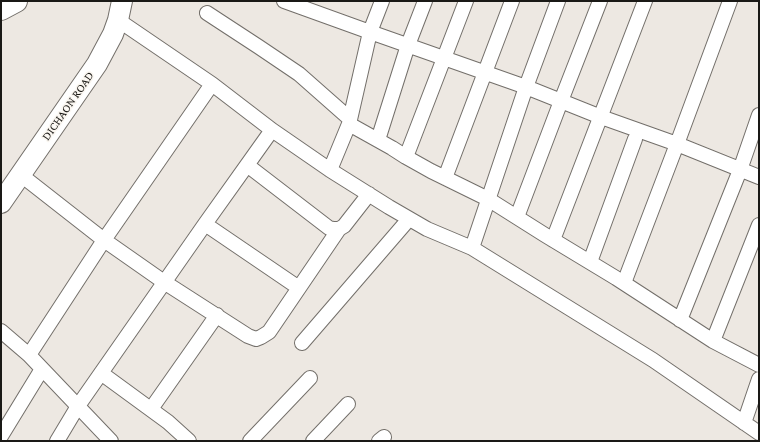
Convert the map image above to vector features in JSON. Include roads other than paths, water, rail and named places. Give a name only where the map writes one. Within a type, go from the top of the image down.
[{"type":"main road","points":[[1,10],[16,1]]},
{"type":"street","points":[[284,1],[526,87],[601,117],[677,144],[759,177]]},
{"type":"street","points":[[330,170],[350,121],[370,32],[382,1]]},
{"type":"street","points":[[378,140],[408,45],[425,1]]},
{"type":"street","points":[[406,157],[466,1]]},
{"type":"street","points":[[445,178],[512,1]]},
{"type":"street","points":[[472,248],[526,87],[558,1]]},
{"type":"street","points":[[517,217],[600,1]]},
{"type":"street","points":[[553,240],[645,1]]},
{"type":"street","points":[[624,283],[730,1]]},
{"type":"street","points":[[120,10],[272,130],[330,170],[427,229],[472,248],[653,360],[759,433]]},
{"type":"street","name":"DICHAON ROAD","points":[[2,200],[21,175],[97,64],[108,44],[120,10]]},
{"type":"street","points":[[207,13],[260,46],[299,74],[350,121],[378,140],[431,171],[488,199],[624,283],[713,341],[759,364]]},
{"type":"street","points":[[29,355],[104,240],[212,84]]},
{"type":"street","points":[[680,320],[740,170],[759,115]]},
{"type":"street","points":[[57,441],[78,406],[272,130]]},
{"type":"street","points":[[590,262],[635,139]]},
{"type":"street","points":[[247,165],[329,228],[339,229]]},
{"type":"street","points":[[21,175],[104,240],[164,282],[248,336],[256,339],[269,332],[339,229],[344,226],[369,194]]},
{"type":"street","points":[[302,343],[409,219]]},
{"type":"street","points":[[205,224],[299,288]]},
{"type":"street","points":[[713,341],[759,225]]},
{"type":"street","points":[[151,409],[217,315]]},
{"type":"street","points":[[1,331],[29,355],[111,441]]},
{"type":"street","points":[[1,436],[42,369]]},
{"type":"street","points":[[101,373],[168,422],[189,441]]},
{"type":"street","points":[[250,441],[310,378]]},
{"type":"street","points":[[744,423],[759,379]]},
{"type":"street","points":[[313,441],[348,404]]}]
